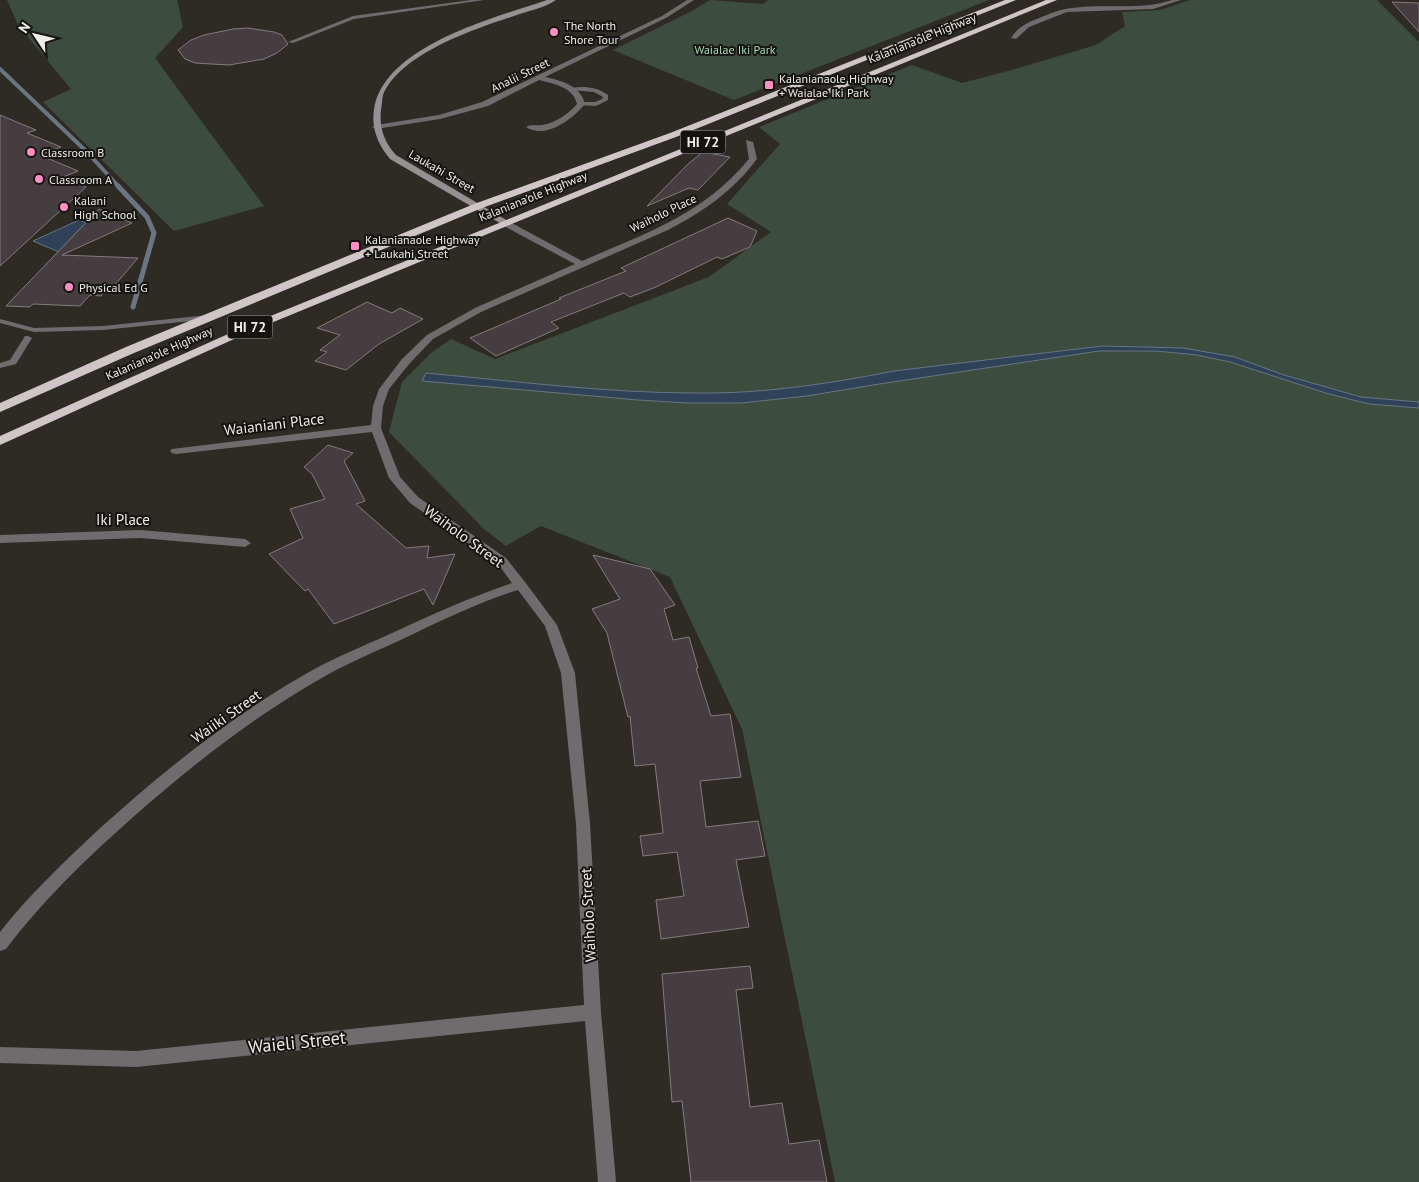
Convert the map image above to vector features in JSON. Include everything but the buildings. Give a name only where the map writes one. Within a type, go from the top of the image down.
[{"type":"highway","name":"Kalaniana’ole Highway","points":[[0,408],[209,317],[478,206],[673,135],[1012,0]]},
{"type":"highway","name":"Kalaniana’ole Highway","points":[[0,441],[250,328],[1053,0]]},
{"type":"street","points":[[376,127],[375,111],[381,92],[390,78],[405,63],[423,50],[549,0]]},
{"type":"street","name":"Analii Street","points":[[376,127],[440,117],[470,110],[675,11],[691,0]]},
{"type":"street","points":[[1014,38],[1020,29],[1062,11],[1082,8],[1144,8],[1161,6],[1178,0]]},
{"type":"street","points":[[530,127],[550,126],[575,112],[581,104],[580,96],[573,89],[539,78]]},
{"type":"street","name":"Laukahi Street","points":[[376,127],[381,139],[394,157],[424,177],[505,223]]},
{"type":"street","name":"Waiholo Place","points":[[581,264],[665,228],[690,216],[714,201],[731,185],[753,159],[750,142]]},
{"type":"street","points":[[505,223],[581,264]]},
{"type":"street","name":"Waiholo Street","points":[[581,264],[478,310],[430,337],[406,361],[384,388],[378,406],[376,428],[395,478],[414,500],[452,524],[502,561],[551,625],[568,673],[582,824],[593,1012],[607,1182]]},
{"type":"street","name":"Waianiani Place","points":[[176,451],[376,428]]},
{"type":"street","name":"Iki Place","points":[[0,539],[140,534],[245,544]]},
{"type":"street","name":"Waiiki Street","points":[[0,944],[15,923],[104,833],[155,788],[247,718],[322,671],[491,594],[521,586]]},
{"type":"street","name":"Waieli Street","points":[[0,1055],[136,1059],[593,1012]]},
{"type":"lane","points":[[291,42],[354,18],[482,0]]},
{"type":"lane","points":[[573,89],[602,92],[606,96],[605,100],[596,104],[581,104]]},
{"type":"lane","points":[[0,321],[34,330],[103,328],[209,317]]},
{"type":"lane","points":[[0,366],[13,362],[28,338]]},
{"type":"green space","points":[[7,0],[177,0],[183,27],[155,58],[264,206],[174,231],[43,102],[71,89],[18,25]]},
{"type":"green space","name":"Waialae Iki Park","points":[[710,0],[763,4],[768,0],[989,0],[734,100],[613,50],[692,11]]},
{"type":"green space","points":[[1190,0],[1377,0],[1419,42],[1419,1182],[835,1182],[742,729],[670,577],[541,526],[506,546],[484,529],[389,432],[402,382],[431,353],[451,339],[495,359],[709,277],[771,232],[727,204],[780,144],[759,127],[912,65],[962,83],[1012,70],[1096,45],[1125,26],[1122,12],[1160,10]]},
{"type":"water","points":[[79,220],[105,231],[59,252],[33,241]]},
{"type":"water","points":[[1102,346],[1183,348],[1235,357],[1284,375],[1361,397],[1419,402],[1419,408],[1369,404],[1329,394],[1230,362],[1197,355],[1156,351],[1099,351],[807,396],[741,403],[688,403],[638,400],[422,381],[426,373],[628,391],[745,392],[844,380],[894,371]]},
{"type":"waterway","points":[[0,69],[87,152],[119,187]]},
{"type":"waterway","points":[[118,186],[147,217],[154,233],[133,307]]},
{"type":"place","name":"The North Shore Tour","points":[[554,32]]},
{"type":"place","name":"Kalanianaole Highway + Waialae Iki Park","points":[[769,85]]},
{"type":"place","name":"Classroom B","points":[[31,152]]},
{"type":"place","name":"Classroom A","points":[[39,179]]},
{"type":"place","name":"Kalani High School","points":[[64,207]]},
{"type":"place","name":"Kalanianaole Highway + Laukahi Street","points":[[355,246]]},
{"type":"place","name":"Physical Ed G","points":[[69,287]]}]
